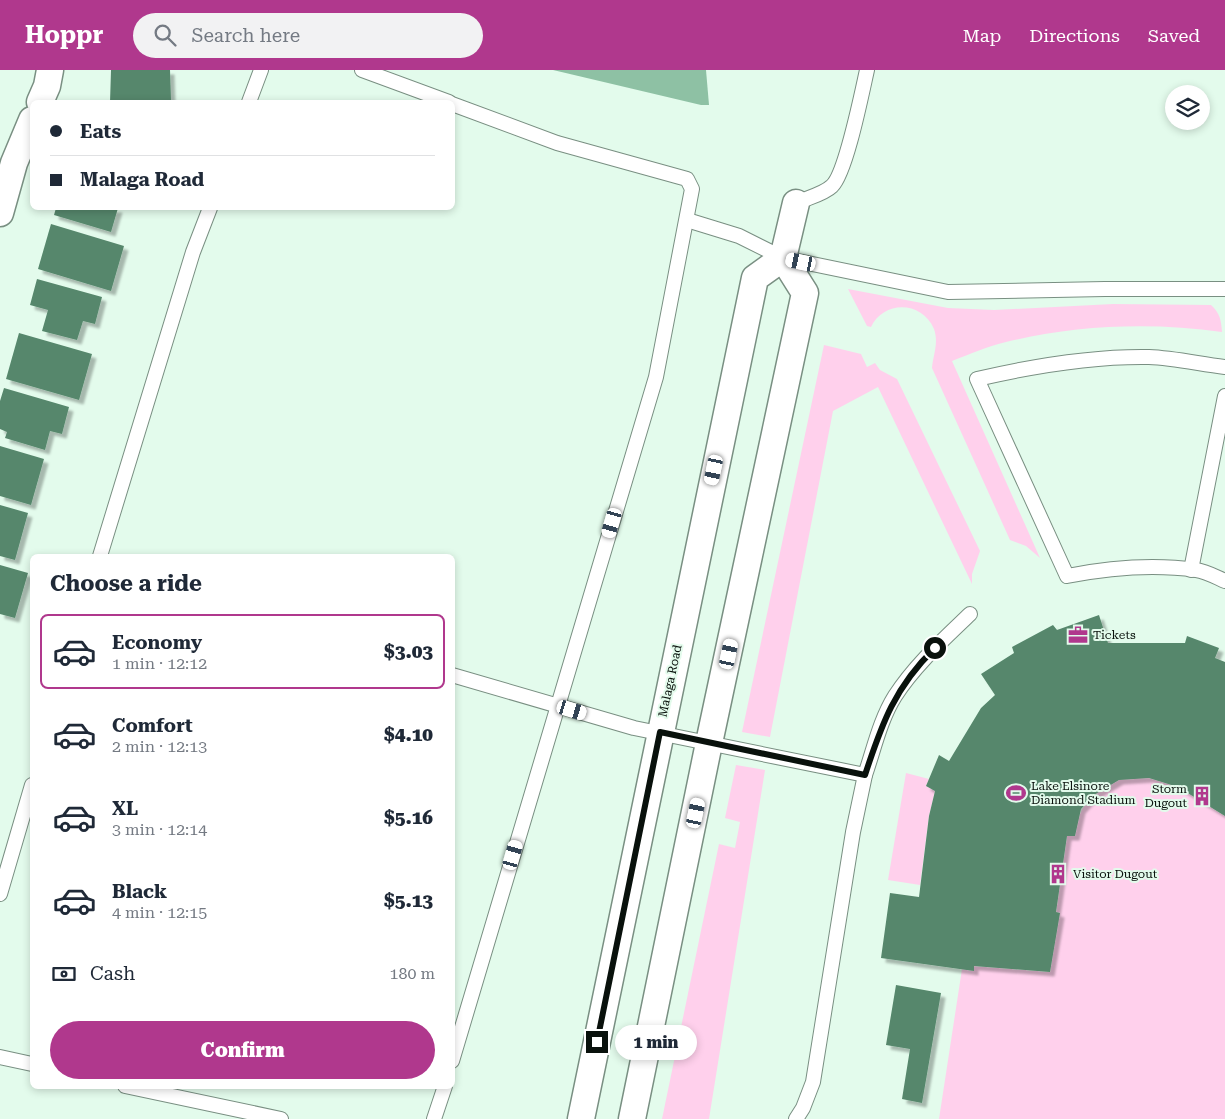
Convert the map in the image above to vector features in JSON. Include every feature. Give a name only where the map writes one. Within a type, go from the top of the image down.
[{"type":"street","points":[[41,100],[47,86],[50,70]]},
{"type":"street","points":[[0,213],[14,163],[30,125]]},
{"type":"street","points":[[632,1119],[708,743],[805,293],[784,258],[796,203]]},
{"type":"street","name":"Malaga Road","points":[[581,1119],[755,278],[784,258]]},
{"type":"lane","points":[[249,100],[261,70]]},
{"type":"lane","points":[[362,70],[444,100]]},
{"type":"lane","points":[[796,203],[832,186],[840,172],[854,126],[866,70]]},
{"type":"lane","points":[[455,105],[557,143],[687,179],[692,188],[656,377],[455,1050]]},
{"type":"lane","points":[[101,554],[190,261],[209,210]]},
{"type":"lane","points":[[687,220],[740,236],[784,258],[948,292],[1225,289]]},
{"type":"lane","points":[[1225,367],[1149,358],[1095,360],[1035,366],[977,379],[1067,576],[1099,570],[1197,570],[1225,581]]},
{"type":"lane","points":[[1190,570],[1225,396]]},
{"type":"lane","points":[[796,1119],[803,1108],[813,1082],[850,850],[865,775],[882,723],[895,697],[924,659],[970,614]]},
{"type":"lane","points":[[455,676],[634,728],[865,775]]},
{"type":"lane","points":[[0,894],[30,792]]},
{"type":"lane","points":[[0,1057],[30,1064]]},
{"type":"lane","points":[[139,1089],[281,1119]]},
{"type":"lane","points":[[434,1119],[444,1089]]},
{"type":"shaded area","points":[[553,70],[706,70],[709,105],[701,105]]},
{"type":"shaded area","points":[[848,289],[948,308],[994,310],[1113,304],[1211,305],[1220,317],[1222,332],[1141,326],[1086,329],[1032,336],[1006,342],[952,361],[1040,558],[1026,546],[1010,540],[932,368],[936,339],[934,329],[928,320],[921,313],[903,307],[893,308],[885,312],[877,318],[871,327],[867,326]]},
{"type":"shaded area","points":[[824,345],[861,354],[867,367],[875,363],[880,370],[897,379],[980,551],[972,574],[972,584],[878,387],[833,411],[770,737],[742,732]]},
{"type":"shaded area","points":[[736,765],[765,770],[709,1119],[662,1119],[719,844],[735,848],[740,822],[725,818]]},
{"type":"shaded area","points":[[906,773],[929,779],[926,786],[935,791],[929,816],[920,885],[888,880]]},
{"type":"shaded area","points":[[1149,778],[1178,787],[1225,816],[1225,1119],[939,1119],[962,969],[974,971],[974,966],[1050,972],[1059,913],[1056,912],[1067,836],[1075,836],[1076,826],[1082,809],[1101,789],[1122,779]]},
{"type":"building","points":[[111,70],[170,70],[171,100],[110,100]]},
{"type":"building","points":[[55,210],[117,210],[111,232],[54,215]]},
{"type":"building","points":[[51,224],[124,246],[111,291],[38,269]]},
{"type":"building","points":[[37,279],[102,297],[95,324],[83,321],[77,340],[42,331],[48,310],[30,305]]},
{"type":"building","points":[[19,333],[92,354],[79,400],[6,379]]},
{"type":"building","points":[[4,388],[69,407],[62,434],[50,431],[45,450],[5,438],[7,432],[0,429],[0,401]]},
{"type":"building","points":[[0,446],[44,459],[31,505],[0,496]]},
{"type":"building","points":[[0,505],[28,513],[15,560],[0,556]]},
{"type":"building","points":[[0,565],[28,573],[15,618],[0,614]]},
{"type":"building","name":"Lake Elsinore Diamond Stadium","points":[[1099,615],[1108,643],[1185,643],[1187,636],[1219,648],[1215,658],[1225,662],[1225,816],[1178,787],[1149,778],[1119,780],[1094,795],[1081,809],[1075,836],[1067,836],[1056,912],[1060,913],[1050,972],[974,966],[974,971],[881,958],[890,893],[919,897],[929,816],[935,791],[926,786],[939,755],[949,761],[981,708],[995,695],[981,674],[1014,653],[1012,647],[1053,625],[1057,630]]},
{"type":"building","points":[[896,985],[941,993],[922,1103],[902,1099],[910,1049],[886,1045]]},
{"type":"place","name":"Tickets","points":[[1078,635]]},
{"type":"place","name":"Lake Elsinore Diamond Stadium","points":[[1016,793]]},
{"type":"place","name":"Storm Dugout","points":[[1202,796]]},
{"type":"place","name":"Visitor Dugout","points":[[1058,874]]},
{"type":"route","points":[[597,1042],[660,732],[865,775],[882,723],[895,697],[924,659],[935,648]]}]
